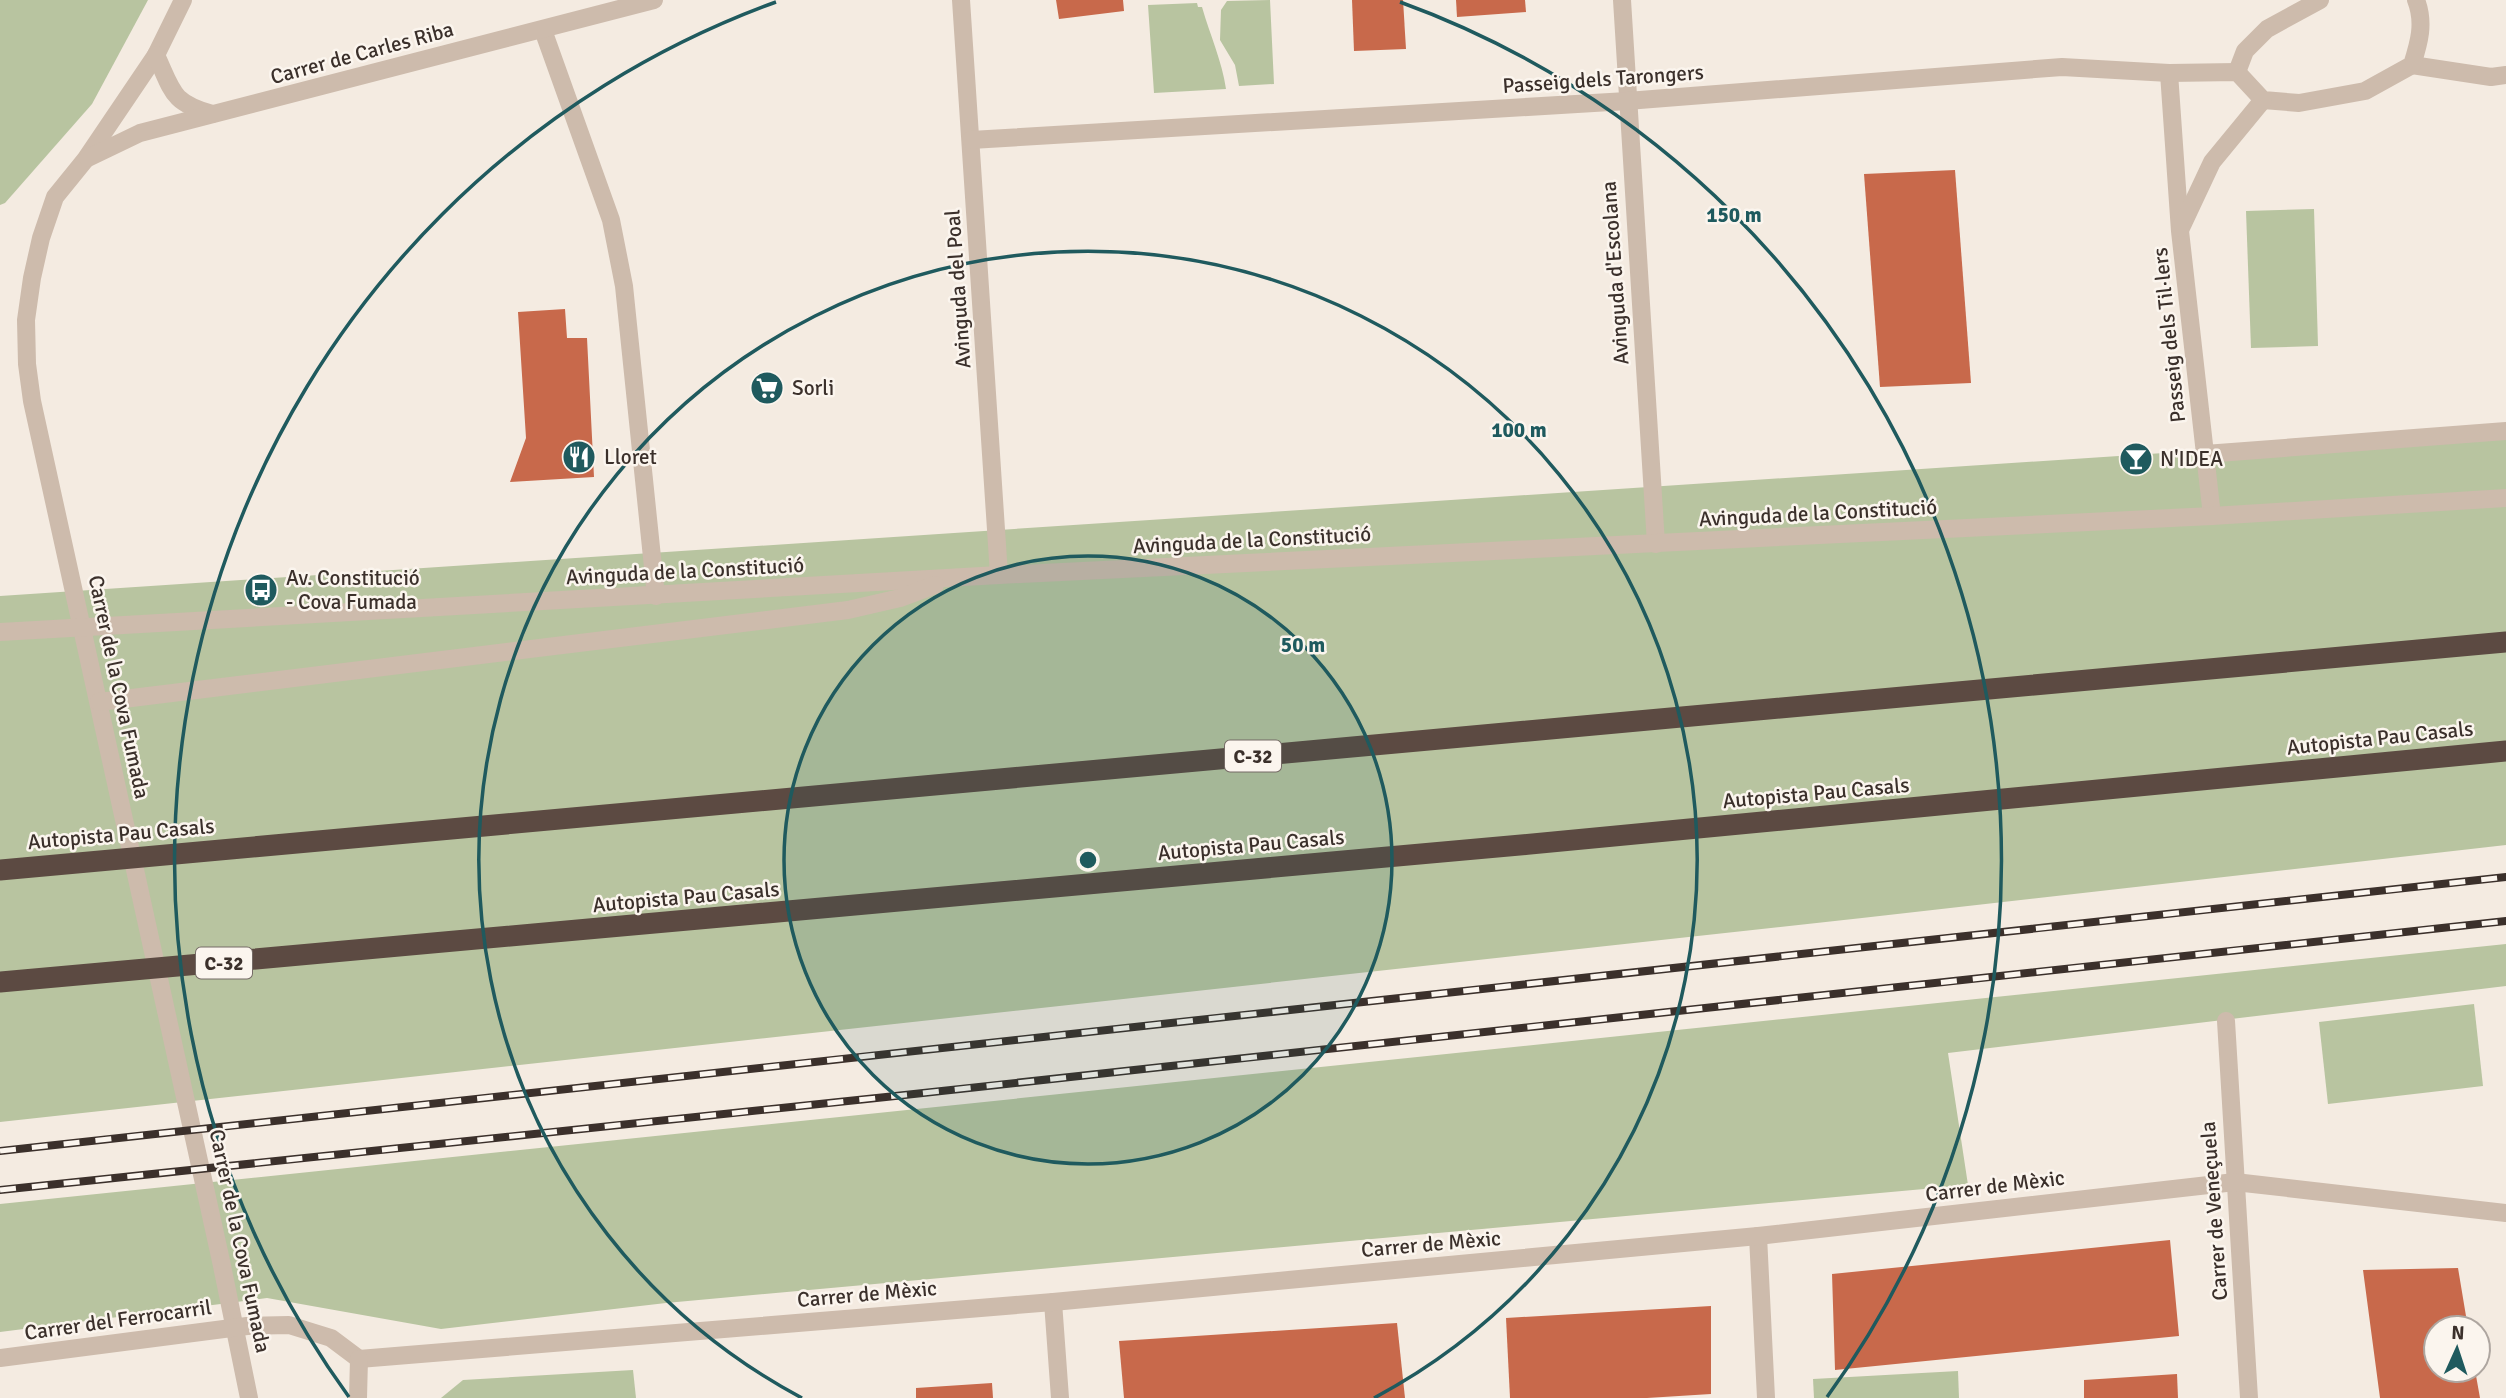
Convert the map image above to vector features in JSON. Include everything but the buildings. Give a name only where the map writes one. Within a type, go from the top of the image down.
[{"type":"highway","name":"Autopista Pau Casals","points":[[0,870],[2506,642]]},
{"type":"highway","name":"Autopista Pau Casals","points":[[0,982],[572,932],[2506,751]]},
{"type":"street","name":"Carrer de la Cova Fumada","points":[[183,0],[156,55],[85,160],[55,197],[41,238],[32,278],[26,320],[27,364],[32,401],[249,1398]]},
{"type":"street","name":"Carrer de Carles Riba","points":[[85,160],[141,133],[654,0]]},
{"type":"street","name":"Avinguda del Poal","points":[[961,0],[999,575]]},
{"type":"street","name":"Avinguda d'Escolana","points":[[1622,0],[1656,544]]},
{"type":"street","points":[[2320,0],[2267,29],[2245,51],[2237,72],[2263,100],[2299,103],[2365,91],[2412,65],[2491,77],[2506,75]]},
{"type":"street","points":[[2412,65],[2420,40],[2421,13],[2416,0]]},
{"type":"street","points":[[543,30],[611,220],[624,286],[656,596]]},
{"type":"street","points":[[156,55],[178,100],[192,108],[215,115]]},
{"type":"street","name":"Passeig dels Tarongers","points":[[971,140],[1627,101],[2062,68],[2169,73],[2237,72]]},
{"type":"street","name":"Passeig dels Til·lers","points":[[2169,73],[2180,231],[2212,516]]},
{"type":"street","name":"Passeig dels Til·lers","points":[[2180,231],[2212,162],[2263,100]]},
{"type":"street","points":[[2205,454],[2506,431]]},
{"type":"street","name":"Avinguda de la Constitució","points":[[0,632],[999,575],[2212,516],[2506,498]]},
{"type":"street","points":[[99,702],[848,610],[900,598],[954,578]]},
{"type":"street","name":"Carrer de Veneçuela","points":[[2226,1021],[2249,1398]]},
{"type":"street","name":"Carrer de Mèxic","points":[[359,1359],[1053,1302],[1758,1236],[2235,1182],[2506,1213]]},
{"type":"street","points":[[1758,1236],[1766,1398]]},
{"type":"street","points":[[1053,1302],[1060,1398]]},
{"type":"street","name":"Carrer del Ferrocarril","points":[[0,1358],[247,1326],[289,1325],[331,1338],[359,1359]]},
{"type":"street","points":[[358,1398],[359,1359]]},
{"type":"green space","points":[[0,0],[148,0],[92,104],[5,203],[0,205]]},
{"type":"green space","points":[[1270,0],[1274,84],[1239,86],[1235,65],[1220,40],[1221,10],[1227,1]]},
{"type":"green space","points":[[1197,3],[1198,7],[1202,7],[1226,89],[1154,93],[1148,5]]},
{"type":"green space","points":[[2314,209],[2318,346],[2251,348],[2246,211]]},
{"type":"green space","points":[[2506,433],[2506,845],[0,1122],[0,596],[2390,438]]},
{"type":"green space","points":[[2506,944],[2506,986],[1948,1053],[1968,1185],[666,1303],[441,1329],[267,1298],[0,1332],[0,1204]]},
{"type":"green space","points":[[2474,1004],[2483,1086],[2328,1104],[2319,1022]]},
{"type":"green space","points":[[633,1370],[636,1398],[441,1398],[463,1380]]},
{"type":"green space","points":[[1958,1371],[1959,1398],[1814,1398],[1813,1379]]},
{"type":"railway","points":[[0,1151],[2506,877]]},
{"type":"railway","points":[[0,1190],[2506,921]]},
{"type":"place","name":"Sorli","points":[[767,388]]},
{"type":"place","name":"Lloret","points":[[579,457]]},
{"type":"place","name":"N'IDEA","points":[[2136,459]]},
{"type":"place","name":"Av. Constitució - Cova Fumada","points":[[261,590]]}]
